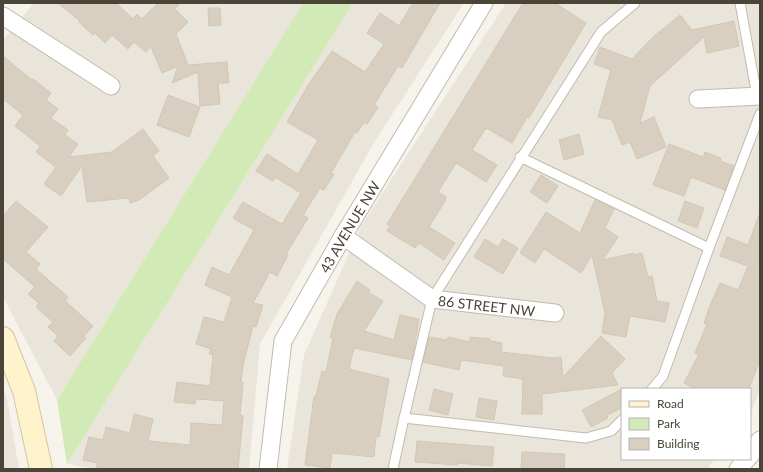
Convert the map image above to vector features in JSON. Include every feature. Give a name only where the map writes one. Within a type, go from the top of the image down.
[{"type":"street","name":"43 AVENUE NW","points":[[268,469],[283,341],[343,236],[484,3]]},
{"type":"street","points":[[3,16],[110,86]]},
{"type":"street","points":[[698,99],[758,96]]},
{"type":"street","name":"86 STREET NW","points":[[343,236],[432,299],[555,313]]},
{"type":"street","points":[[3,338],[24,391],[41,469]]},
{"type":"street","points":[[751,454],[760,440]]},
{"type":"street","points":[[738,469],[746,460]]},
{"type":"lane","points":[[393,469],[432,299],[520,157],[601,32],[635,3]]},
{"type":"lane","points":[[740,3],[758,96]]},
{"type":"lane","points":[[653,388],[663,376],[709,248],[760,114]]},
{"type":"lane","points":[[520,157],[709,248]]},
{"type":"lane","points":[[404,418],[586,438],[611,431],[621,421]]},
{"type":"shaded area","points":[[34,3],[303,3],[57,400],[3,297],[3,40]]},
{"type":"shaded area","points":[[353,3],[464,3],[375,141],[260,344],[249,469],[95,469],[67,464]]},
{"type":"shaded area","points":[[506,3],[760,3],[760,389],[751,413],[751,388],[621,388],[621,460],[714,460],[707,469],[287,469],[304,355],[361,226]]},
{"type":"shaded area","points":[[3,388],[7,399],[19,469],[3,469]]},
{"type":"green space","points":[[303,3],[353,3],[67,464],[57,400]]},
{"type":"building","points":[[58,3],[116,3],[133,19],[137,14],[142,19],[158,3],[180,3],[175,9],[188,22],[176,34],[188,65],[227,62],[229,83],[218,83],[220,104],[200,106],[198,72],[172,83],[178,66],[162,73],[151,47],[146,52],[134,42],[128,49],[112,35],[105,43],[95,33],[93,35],[79,22],[80,21]]},
{"type":"building","points":[[413,3],[440,3],[402,68],[398,66],[374,105],[378,107],[367,124],[364,122],[357,133],[355,132],[331,173],[334,174],[324,190],[320,188],[303,215],[308,218],[286,254],[288,255],[277,276],[270,272],[253,303],[263,305],[256,327],[253,326],[243,365],[240,415],[243,416],[238,469],[96,469],[98,463],[83,460],[89,437],[103,440],[106,427],[130,433],[134,414],[153,419],[148,441],[190,445],[191,423],[222,425],[224,401],[196,399],[195,404],[174,402],[177,382],[210,386],[213,355],[209,354],[211,349],[196,344],[204,317],[224,322],[232,297],[205,285],[212,267],[229,275],[254,230],[233,218],[243,202],[282,224],[301,193],[275,177],[273,181],[256,171],[267,154],[298,174],[318,140],[287,122],[308,85],[332,51],[365,72],[384,44],[367,33],[380,13],[399,26]]},
{"type":"building","points":[[523,3],[555,3],[586,23],[529,118],[527,117],[512,143],[486,128],[472,150],[497,165],[486,182],[456,163],[438,192],[446,197],[445,201],[429,227],[455,243],[444,260],[419,243],[415,248],[387,231],[390,226],[387,224]]},
{"type":"building","points":[[208,8],[220,8],[221,25],[209,26]]},
{"type":"building","points":[[680,15],[692,30],[734,21],[739,46],[707,53],[704,37],[650,86],[640,123],[654,117],[666,147],[637,159],[630,142],[622,145],[612,120],[598,117],[611,70],[594,64],[600,47],[632,59],[653,37]]},
{"type":"building","points":[[3,56],[32,80],[33,79],[51,93],[46,100],[58,109],[51,118],[68,130],[65,135],[78,144],[69,157],[112,152],[143,129],[159,151],[153,156],[169,178],[139,200],[130,203],[129,198],[87,202],[82,166],[61,196],[44,184],[56,167],[36,152],[40,146],[15,126],[23,115],[3,99]]},
{"type":"building","points":[[168,95],[200,107],[189,137],[157,125]]},
{"type":"building","points":[[579,134],[584,154],[564,160],[559,140]]},
{"type":"building","points":[[669,144],[703,157],[705,152],[721,158],[720,161],[734,166],[725,190],[691,177],[684,196],[653,185]]},
{"type":"building","points":[[541,175],[558,186],[547,203],[530,192]]},
{"type":"building","points":[[595,200],[614,209],[605,228],[618,237],[603,260],[634,253],[634,255],[642,253],[648,277],[652,276],[657,301],[669,303],[665,322],[630,316],[626,337],[602,333],[605,313],[592,255],[581,273],[544,249],[535,263],[520,253],[546,212],[580,233]]},
{"type":"building","points":[[16,201],[48,227],[26,252],[40,264],[36,269],[68,297],[65,301],[93,326],[84,336],[86,338],[70,356],[54,341],[58,336],[48,327],[53,322],[36,307],[39,303],[28,294],[35,287],[3,259],[3,216]]},
{"type":"building","points":[[685,201],[704,208],[697,228],[678,221]]},
{"type":"building","points":[[759,215],[760,360],[749,388],[693,388],[684,383],[699,354],[695,353],[707,324],[704,323],[711,303],[720,283],[738,290],[748,266],[720,256],[727,237],[748,245]]},
{"type":"building","points":[[485,239],[498,247],[503,239],[518,248],[503,274],[474,257]]},
{"type":"building","points":[[357,281],[370,290],[368,292],[383,301],[364,331],[394,340],[400,315],[419,319],[412,360],[354,348],[349,369],[389,379],[379,437],[376,436],[374,457],[332,453],[330,468],[305,465],[314,396],[316,396],[322,371],[326,372],[333,338],[330,337],[337,314]]},
{"type":"building","points":[[601,336],[625,359],[612,373],[618,385],[542,394],[542,414],[522,414],[523,379],[503,376],[504,366],[461,360],[459,370],[423,362],[429,337],[447,340],[448,337],[470,342],[470,337],[490,339],[490,341],[502,343],[501,352],[553,358],[561,357],[563,377]]},
{"type":"building","points":[[434,389],[453,394],[448,415],[429,410]]},
{"type":"building","points":[[621,390],[621,408],[607,415],[608,418],[591,427],[582,410]]},
{"type":"building","points":[[479,398],[497,401],[494,420],[476,417]]},
{"type":"building","points":[[417,441],[494,447],[492,466],[458,463],[457,465],[415,462]]},
{"type":"building","points":[[522,452],[565,454],[564,469],[521,469]]}]
